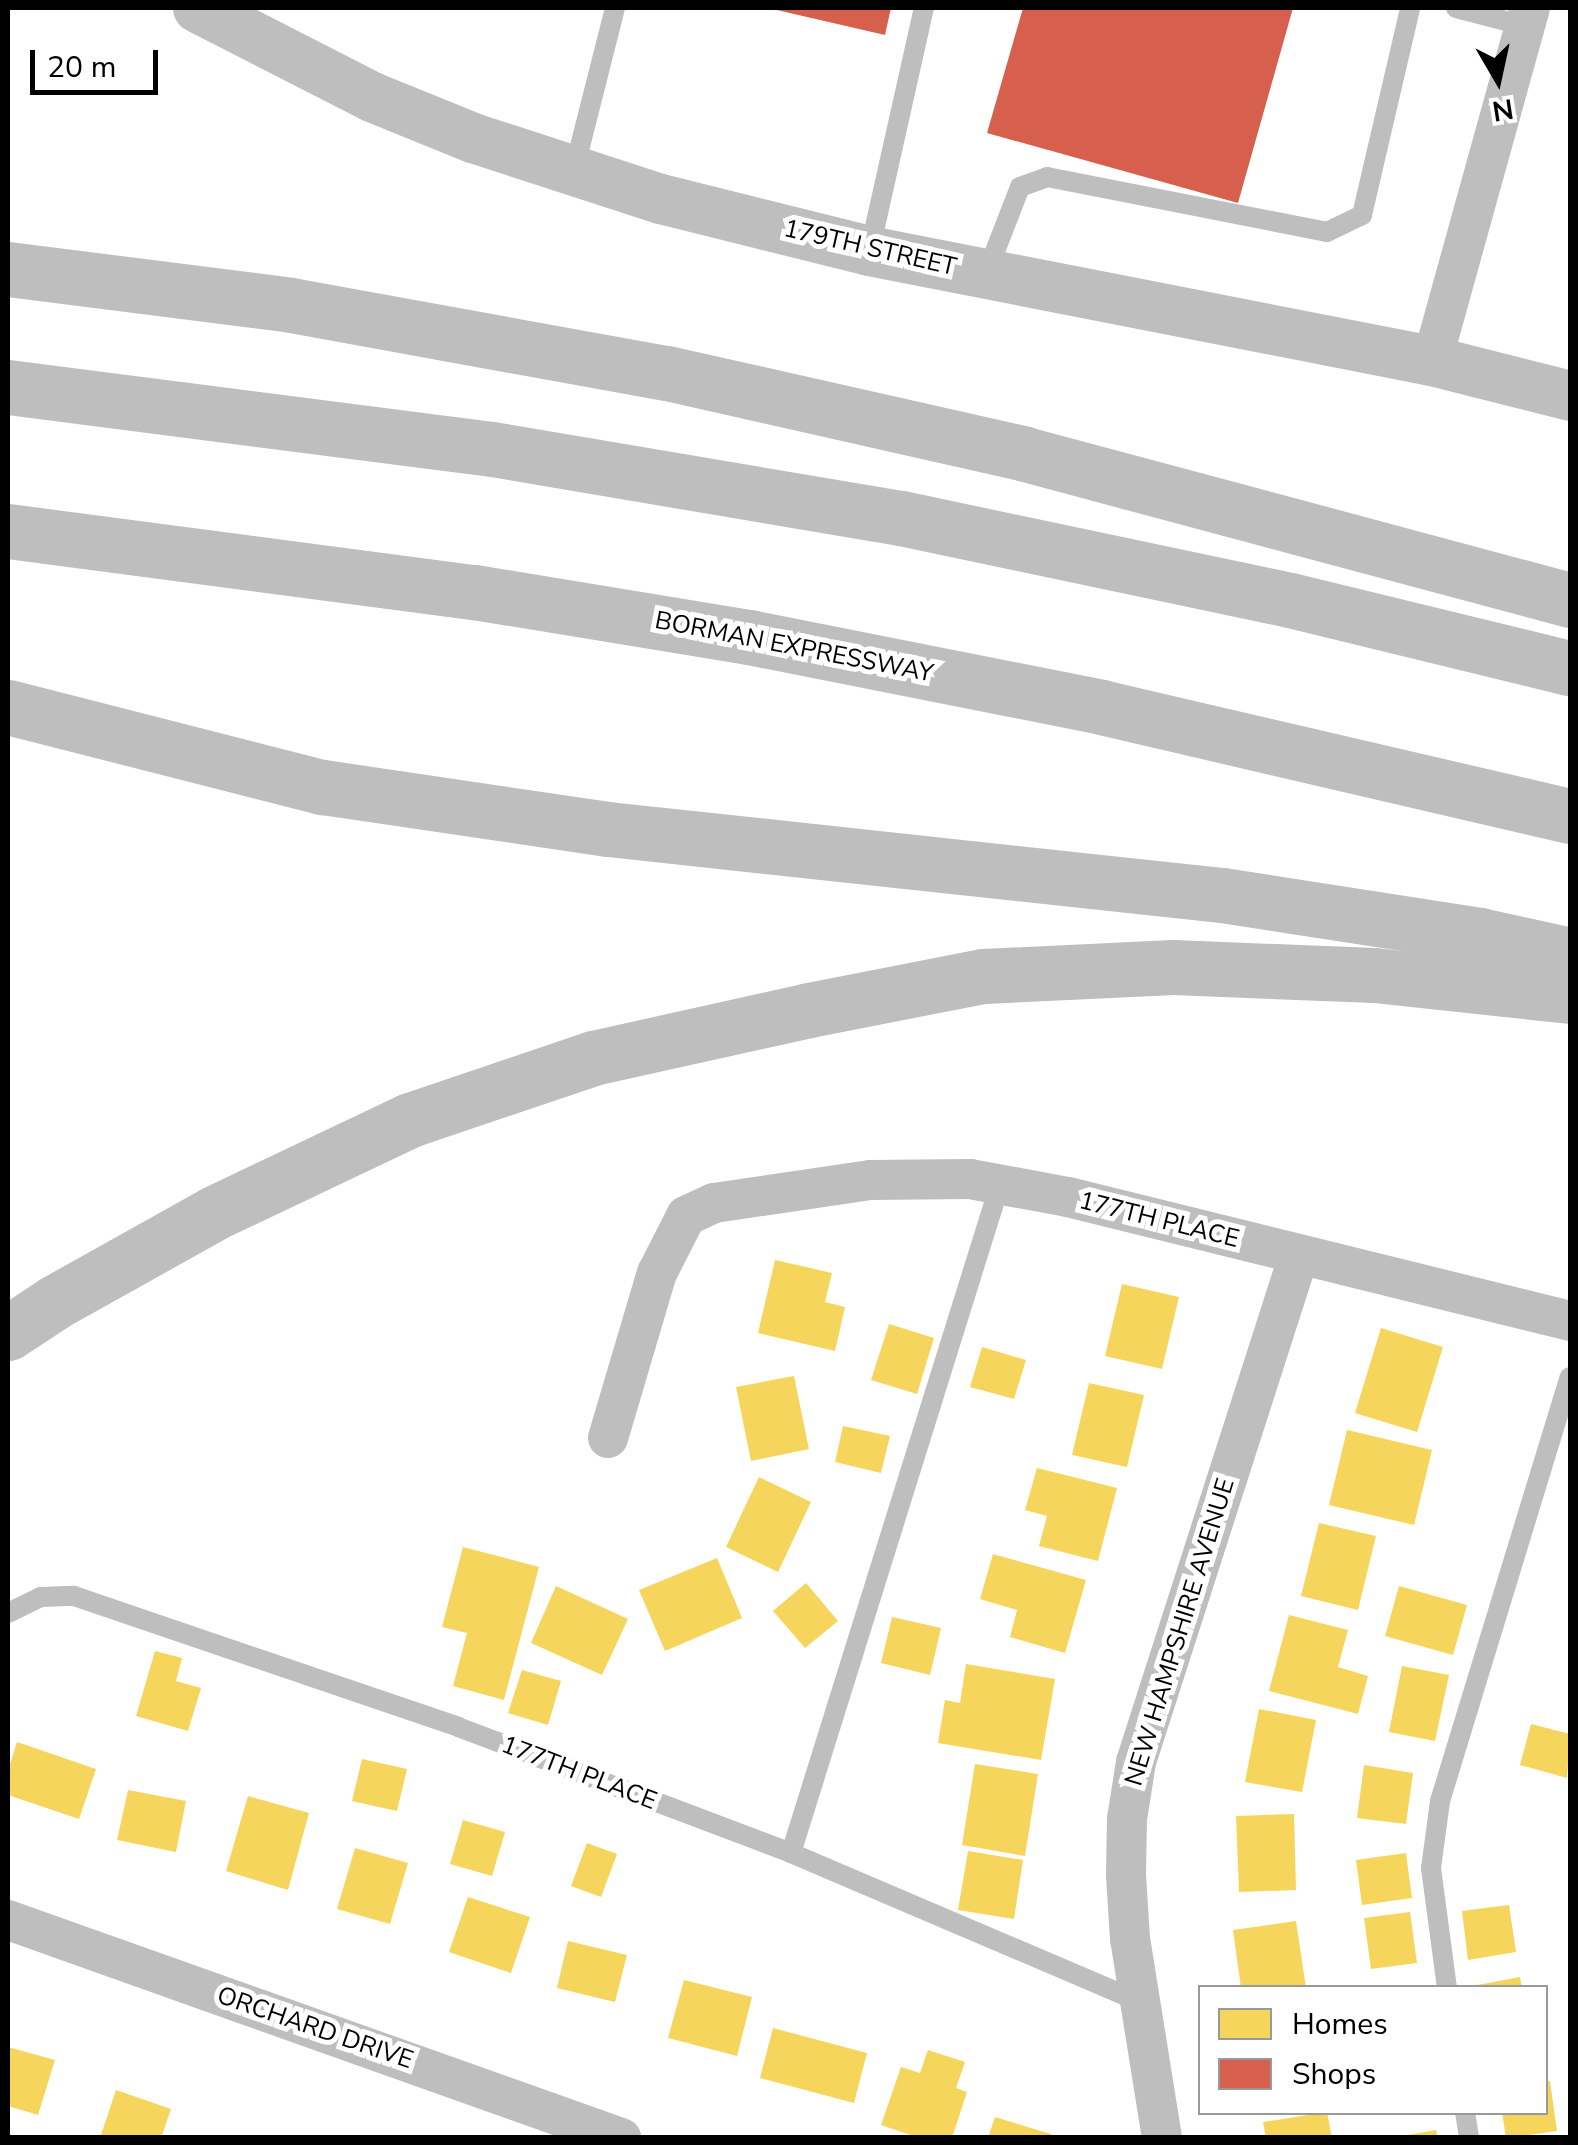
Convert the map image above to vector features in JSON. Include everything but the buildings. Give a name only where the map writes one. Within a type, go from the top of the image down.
[{"type":"highway","points":[[8,269],[291,305],[667,372],[1025,454],[1570,600]]},
{"type":"highway","points":[[8,387],[492,449],[900,518],[1290,600],[1570,668]]},
{"type":"highway","name":"BORMAN EXPRESSWAY","points":[[8,531],[474,592],[749,637],[1102,706],[1570,816]]},
{"type":"highway","points":[[8,707],[323,787],[608,829],[1222,894],[1480,935],[1570,954]]},
{"type":"highway","points":[[8,1333],[31,1308],[410,1120],[593,1058],[809,1010],[983,976],[1173,967],[1374,975],[1570,996]]},
{"type":"street","name":"179TH STREET","points":[[198,8],[372,97],[474,138],[661,198],[870,250],[1432,361],[1570,396]]},
{"type":"street","points":[[1432,361],[1528,17]]},
{"type":"street","name":"177TH PLACE","points":[[608,1438],[657,1272],[686,1216],[714,1203],[870,1180],[926,1177],[1000,1184],[1570,1321]]},
{"type":"street","name":"NEW HAMPSHIRE AVENUE","points":[[1162,2138],[1140,2002],[1126,1875],[1127,1820],[1136,1762],[1299,1255]]},
{"type":"street","name":"ORCHARD DRIVE","points":[[8,1920],[620,2137]]},
{"type":"lane","points":[[574,170],[615,8]]},
{"type":"lane","points":[[870,250],[924,8]]},
{"type":"lane","points":[[986,274],[1020,187],[1047,177],[1326,232],[1362,216],[1410,8]]},
{"type":"lane","points":[[1456,8],[1528,17]]},
{"type":"lane","points":[[791,1853],[1000,1184]]},
{"type":"lane","points":[[1447,1985],[1431,1868],[1440,1800],[1570,1376]]},
{"type":"lane","name":"177TH PLACE","points":[[8,1613],[41,1597],[74,1596],[458,1727],[791,1853],[1140,2002]]}]
